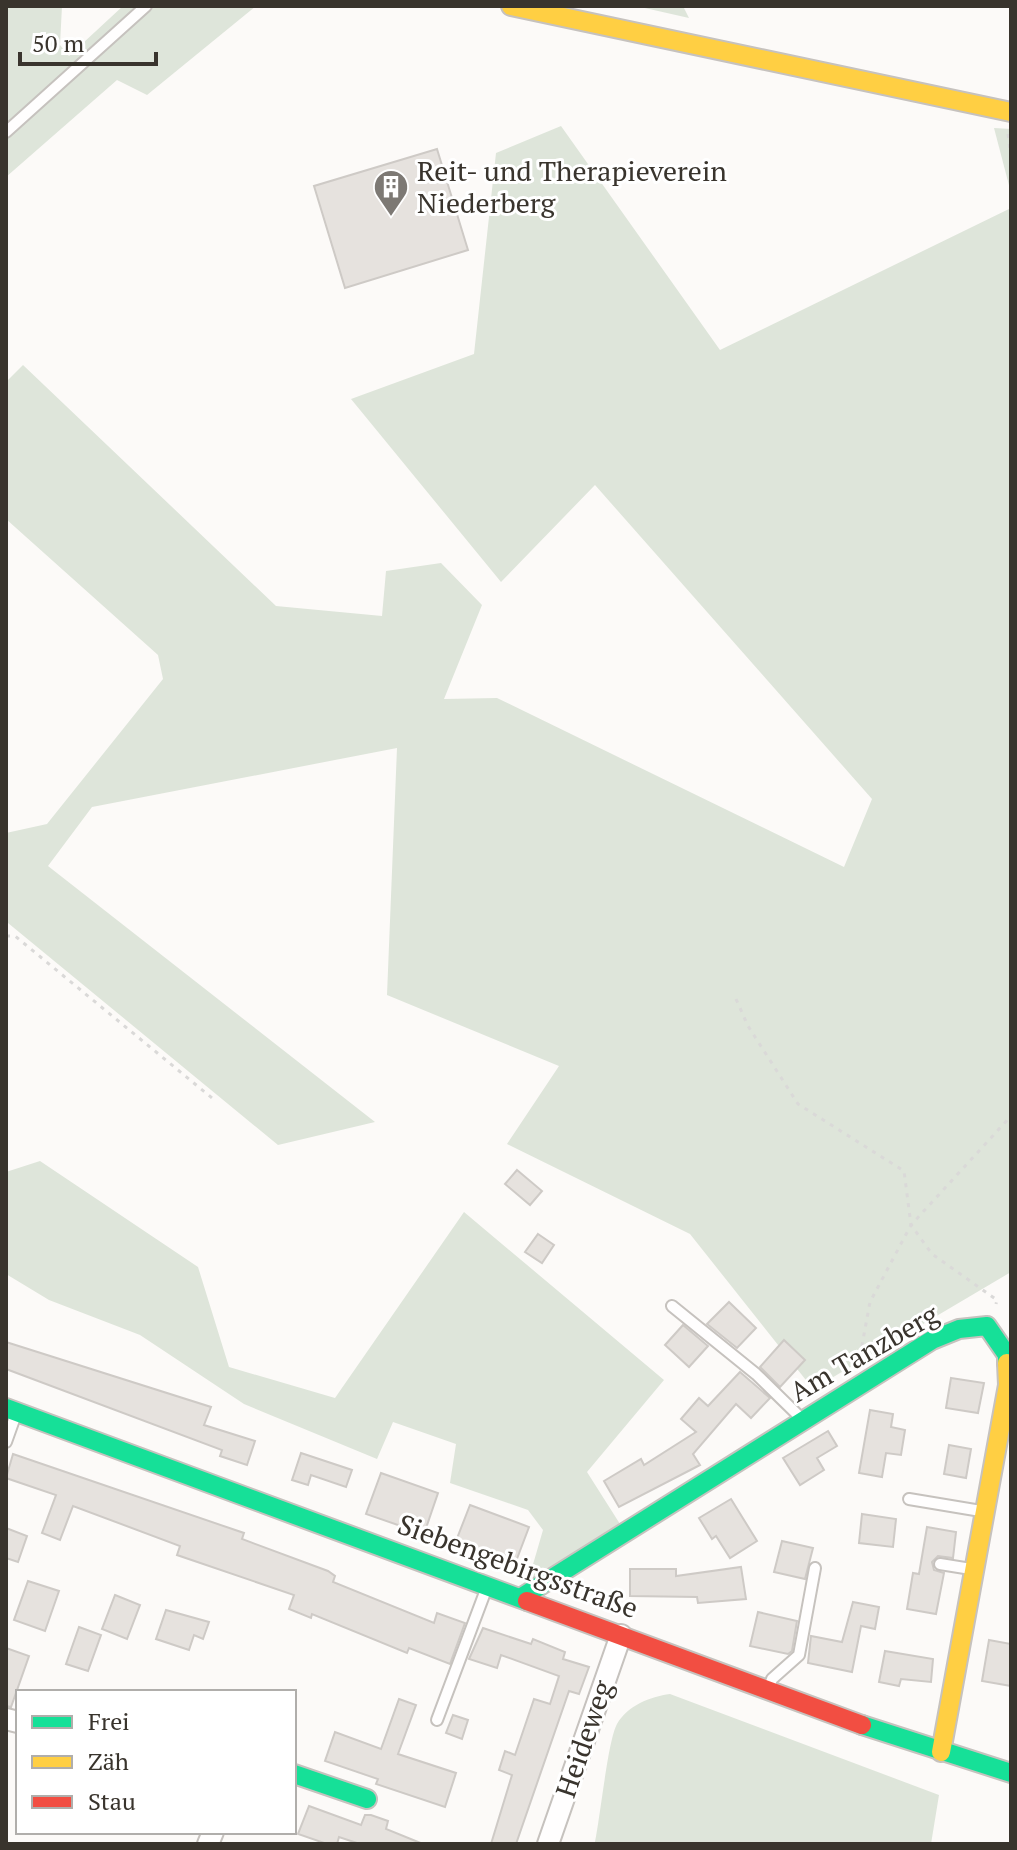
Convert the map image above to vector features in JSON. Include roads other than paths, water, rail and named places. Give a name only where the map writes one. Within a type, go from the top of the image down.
[{"type":"street","points":[[511,6],[1011,112]]},
{"type":"street","name":"Am Tanzberg","points":[[522,1597],[935,1340],[973,1325],[987,1326],[1009,1348]]},
{"type":"street","points":[[941,1752],[1008,1385],[1009,1348]]},
{"type":"street","name":"Siebengebirgsstraße","points":[[12,1410],[768,1690],[941,1752],[1011,1773]]},
{"type":"street","name":"Heideweg","points":[[548,1844],[621,1635]]},
{"type":"street","points":[[296,1775],[367,1799]]},
{"type":"lane","points":[[6,132],[146,6]]},
{"type":"lane","points":[[672,1306],[756,1374],[803,1420]]},
{"type":"lane","points":[[6,1442],[12,1410]]},
{"type":"lane","points":[[909,1499],[983,1511]]},
{"type":"lane","points":[[940,1564],[973,1569]]},
{"type":"lane","points":[[768,1690],[772,1679],[799,1655],[815,1568]]},
{"type":"lane","points":[[437,1720],[488,1584]]},
{"type":"place","name":"Reit- und Therapieverein Niederberg","points":[[391,218]]}]
